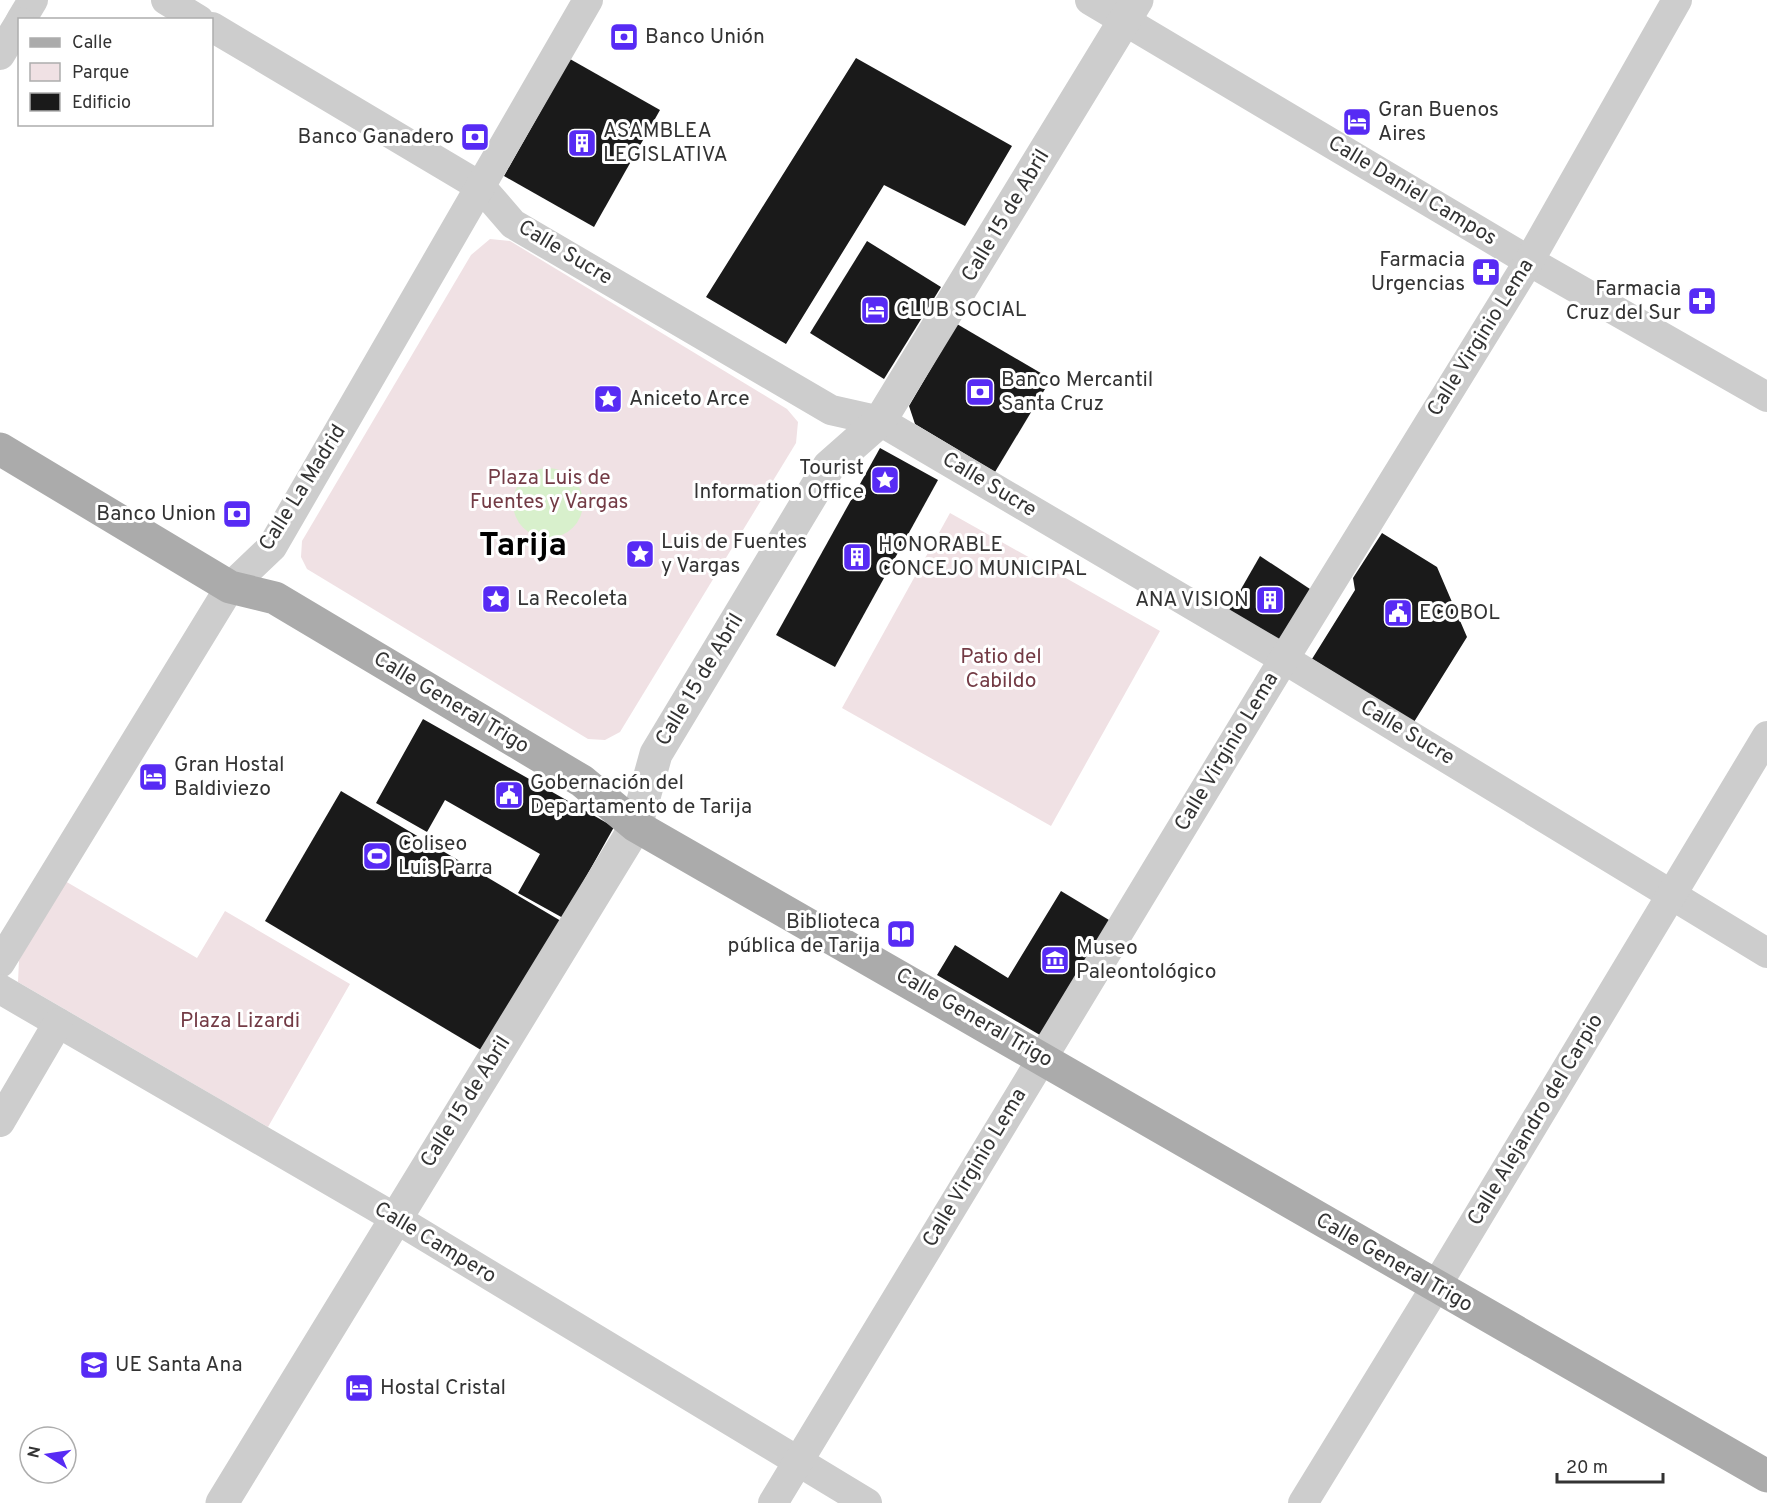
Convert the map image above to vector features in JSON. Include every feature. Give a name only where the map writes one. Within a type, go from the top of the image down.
[{"type":"main road","name":"Calle General Trigo","points":[[0,449],[230,587],[275,598],[582,781],[636,826],[1042,1057],[1435,1288],[1767,1476]]},
{"type":"street","points":[[22,18],[33,0]]},
{"type":"street","points":[[166,0],[196,18]]},
{"type":"street","name":"Calle La Madrid","points":[[0,963],[230,587],[272,547],[588,0]]},
{"type":"street","name":"Calle Daniel Campos","points":[[1090,0],[1131,11],[1529,261],[1767,397]]},
{"type":"street","name":"Calle Virginio Lema","points":[[773,1503],[1284,659],[1529,261],[1677,0]]},
{"type":"street","name":"Calle 15 de Abril","points":[[222,1503],[636,826],[656,754],[829,466],[880,421],[1131,11]]},
{"type":"street","points":[[0,55],[18,24]]},
{"type":"street","name":"Calle Sucre","points":[[213,28],[481,187],[513,224],[831,410],[880,421],[1284,659],[1672,893],[1767,953]]},
{"type":"street","name":"Calle Alejandro del Carpio","points":[[1303,1503],[1767,736]]},
{"type":"street","name":"Calle Campero","points":[[0,989],[395,1218],[798,1464],[867,1503]]},
{"type":"street","points":[[0,1122],[58,1023]]},
{"type":"green space","name":"Plaza Luis de Fuentes y Vargas","points":[[490,239],[510,241],[787,409],[798,422],[796,443],[620,732],[605,740],[588,739],[307,569],[301,557],[302,541],[471,255]]},
{"type":"green space","name":"Patio del Cabildo","points":[[950,513],[1160,631],[1051,826],[842,708]]},
{"type":"green space","name":"Plaza Lizardi","points":[[65,881],[197,958],[225,911],[350,984],[268,1127],[18,982],[19,960]]},
{"type":"shaded area","points":[[548,468],[567,474],[577,484],[583,503],[577,522],[567,532],[548,538],[529,532],[519,522],[513,503],[519,484],[529,474]]},
{"type":"building","points":[[856,58],[1012,146],[965,226],[884,185],[786,344],[706,297]]},
{"type":"building","name":"ASAMBLEA LEGISLATIVA","points":[[570,59],[660,110],[594,227],[504,176]]},
{"type":"building","name":"CLUB SOCIAL","points":[[867,241],[941,287],[884,379],[810,333]]},
{"type":"building","name":"Banco Mercantil Santa Cruz","points":[[957,324],[1051,379],[995,472],[915,424],[909,406]]},
{"type":"building","name":"HONORABLE CONCEJO MUNICIPAL","points":[[880,448],[938,480],[835,667],[776,635]]},
{"type":"building","name":"ECOBOL","points":[[1382,533],[1437,567],[1467,637],[1414,722],[1312,659],[1355,590],[1353,578]]},
{"type":"building","name":"ANA VISION","points":[[1260,556],[1313,591],[1279,643],[1229,610]]},
{"type":"building","points":[[423,719],[614,827],[563,918],[518,893],[540,854],[445,800],[427,832],[376,803]]},
{"type":"building","name":"Coliseo Luis Parra","points":[[341,791],[561,921],[481,1050],[265,921]]},
{"type":"building","name":"Museo Paleontológico","points":[[1061,891],[1114,923],[1045,1038],[937,975],[955,945],[1008,978]]},
{"type":"place","name":"Banco Unión","points":[[624,37]]},
{"type":"place","name":"Gran Buenos Aires","points":[[1357,122]]},
{"type":"place","name":"Banco Ganadero","points":[[475,137]]},
{"type":"place","name":"ASAMBLEA LEGISLATIVA","points":[[582,143]]},
{"type":"place","name":"Farmacia Urgencias","points":[[1486,272]]},
{"type":"place","name":"Farmacia Cruz del Sur","points":[[1702,301]]},
{"type":"place","name":"CLUB SOCIAL","points":[[875,310]]},
{"type":"place","name":"Banco Mercantil Santa Cruz","points":[[980,392]]},
{"type":"place","name":"Aniceto Arce","points":[[608,399]]},
{"type":"place","name":"Tourist Information Office","points":[[885,480]]},
{"type":"place","name":"Banco Union","points":[[237,514]]},
{"type":"place","name":"Luis de Fuentes y Vargas","points":[[640,554]]},
{"type":"place","name":"HONORABLE CONCEJO MUNICIPAL","points":[[857,557]]},
{"type":"place","name":"La Recoleta","points":[[496,599]]},
{"type":"place","name":"ANA VISION","points":[[1270,600]]},
{"type":"place","name":"ECOBOL","points":[[1398,613]]},
{"type":"place","name":"Gran Hostal Baldiviezo","points":[[153,777]]},
{"type":"place","name":"Gobernación del Departamento de Tarija","points":[[509,795]]},
{"type":"place","name":"Coliseo Luis Parra","points":[[377,856]]},
{"type":"place","name":"Biblioteca pública de Tarija","points":[[901,934]]},
{"type":"place","name":"Museo Paleontológico","points":[[1055,960]]},
{"type":"place","name":"UE Santa Ana","points":[[94,1365]]},
{"type":"place","name":"Hostal Cristal","points":[[359,1388]]},
{"type":"district","name":"Tarija","points":[[523,547]]}]
